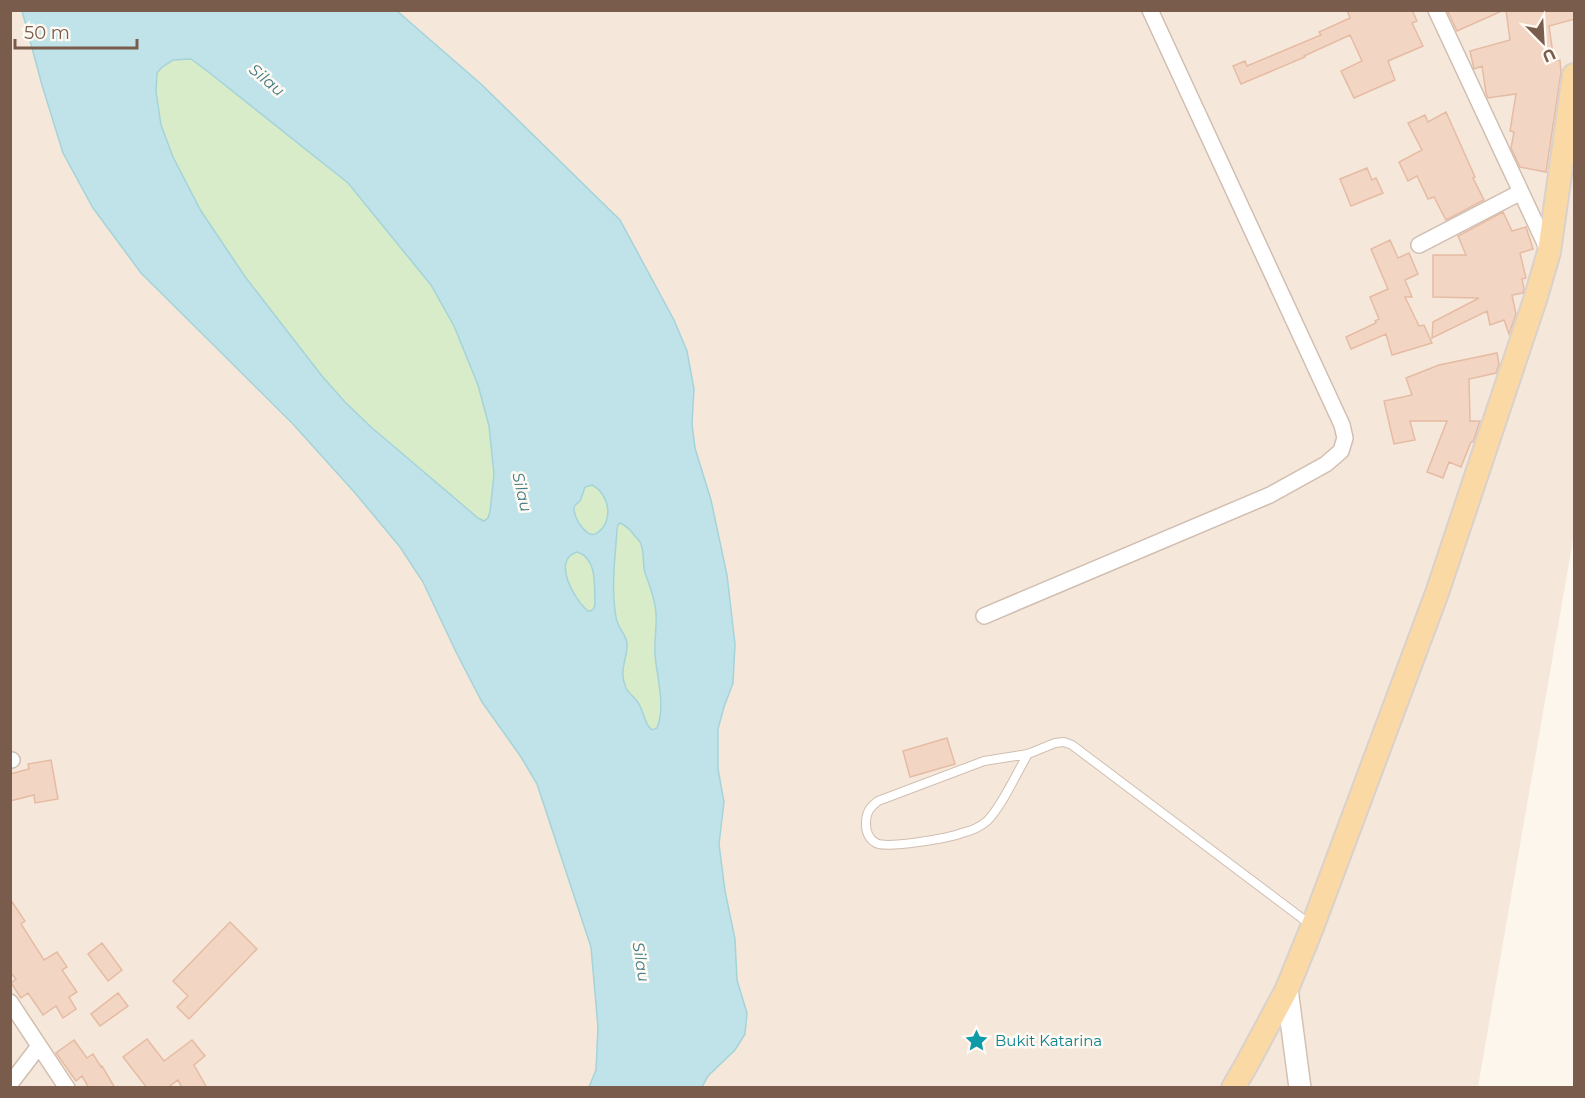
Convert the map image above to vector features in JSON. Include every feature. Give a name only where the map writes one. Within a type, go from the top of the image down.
[{"type":"main road","points":[[1233,1088],[1287,989],[1437,593],[1549,252],[1575,75]]},
{"type":"street","points":[[984,616],[1270,495],[1326,464],[1341,451],[1344,444],[1342,425],[1150,10]]},
{"type":"street","points":[[1436,10],[1549,252]]},
{"type":"street","points":[[1419,245],[1521,192]]},
{"type":"street","points":[[1287,989],[1300,1088]]},
{"type":"street","points":[[10,1002],[67,1088]]},
{"type":"street","points":[[10,1084],[39,1046]]},
{"type":"lane","points":[[1028,754],[995,812],[986,822],[975,828],[960,834],[891,846],[874,843],[869,838],[866,829],[866,815],[870,807],[878,801],[984,761],[1028,754],[1055,743],[1064,742],[1072,745],[1312,926]]},
{"type":"shaded area","points":[[10,11],[1574,11],[1574,534],[1478,1087],[11,1087]]},
{"type":"green space","points":[[191,59],[348,183],[431,285],[454,326],[478,385],[489,426],[494,474],[490,512],[484,521],[371,427],[345,402],[246,278],[201,211],[173,157],[161,125],[156,91],[157,73],[162,67],[173,60]]},
{"type":"green space","points":[[592,485],[603,495],[608,508],[606,522],[597,533],[593,534],[581,526],[574,512],[585,487]]},
{"type":"green space","points":[[620,523],[625,525],[640,542],[654,594],[656,615],[654,651],[661,709],[657,728],[652,730],[627,687],[623,673],[626,641],[616,620],[614,600],[615,555]]},
{"type":"green space","points":[[577,552],[589,560],[594,574],[595,604],[591,611],[588,611],[577,599],[568,581],[566,563],[569,556]]},
{"type":"water","name":"Silau","points":[[22,11],[397,11],[481,84],[620,220],[674,320],[687,351],[694,389],[692,424],[695,448],[711,500],[727,575],[735,644],[733,683],[718,729],[718,769],[724,802],[719,844],[725,891],[735,939],[737,980],[747,1013],[745,1034],[735,1050],[708,1076],[702,1087],[589,1087],[596,1070],[598,1027],[591,947],[537,784],[482,702],[423,582],[400,547],[292,423],[141,273],[93,208],[63,153]],"holes":[[[191,59],[348,183],[431,285],[454,326],[478,385],[489,426],[494,474],[490,512],[484,521],[371,427],[345,402],[246,278],[201,211],[173,157],[161,125],[156,92],[157,73],[173,60]],[[592,485],[598,489],[608,508],[606,522],[597,533],[593,534],[585,531],[574,512],[574,507],[580,501],[585,487]],[[620,523],[626,526],[640,542],[645,573],[655,608],[655,655],[661,710],[657,728],[652,730],[639,704],[626,688],[623,675],[627,643],[617,621],[614,596],[614,562]],[[577,552],[584,555],[592,567],[595,604],[591,611],[588,611],[577,599],[568,581],[566,563],[569,556]]]},
{"type":"building","points":[[1347,10],[1412,10],[1417,21],[1412,23],[1423,46],[1388,61],[1395,80],[1354,98],[1341,71],[1362,61],[1350,35],[1241,84],[1233,66],[1245,61],[1247,66],[1321,35],[1319,32],[1350,18]]},
{"type":"building","points":[[1447,10],[1504,10],[1457,31]]},
{"type":"building","points":[[1506,10],[1575,10],[1575,19],[1549,26],[1554,61],[1560,60],[1561,72],[1546,172],[1520,167],[1511,148],[1514,132],[1510,131],[1516,94],[1488,98],[1482,66],[1474,69],[1470,51],[1510,40]]},
{"type":"building","points":[[1446,112],[1484,200],[1446,220],[1434,197],[1428,199],[1417,176],[1408,181],[1399,162],[1422,150],[1408,123],[1425,115],[1428,122]]},
{"type":"building","points":[[1367,168],[1372,180],[1376,178],[1383,193],[1351,206],[1340,179]]},
{"type":"building","points":[[1503,212],[1512,231],[1526,227],[1533,249],[1520,253],[1526,278],[1522,279],[1523,293],[1512,295],[1516,314],[1509,334],[1504,320],[1490,325],[1487,311],[1432,338],[1433,322],[1479,298],[1433,297],[1433,255],[1466,255],[1458,236]]},
{"type":"building","points":[[1390,240],[1398,258],[1409,253],[1418,274],[1405,280],[1412,297],[1405,297],[1419,326],[1424,325],[1432,343],[1392,355],[1386,334],[1351,349],[1346,337],[1376,323],[1375,321],[1379,319],[1370,297],[1388,289],[1371,249]]},
{"type":"building","points":[[1497,353],[1499,364],[1496,373],[1469,379],[1470,421],[1480,421],[1461,467],[1449,462],[1443,478],[1427,472],[1447,421],[1410,421],[1415,440],[1394,444],[1384,401],[1412,395],[1406,378],[1439,365]]},
{"type":"building","points":[[947,738],[955,764],[910,777],[903,751]]},
{"type":"building","points":[[51,760],[58,799],[35,803],[34,795],[10,801],[10,774],[29,769],[28,764]]},
{"type":"building","points":[[10,899],[25,921],[21,924],[44,960],[57,952],[67,967],[62,970],[77,992],[69,997],[76,1009],[63,1018],[56,1006],[43,1015],[28,993],[21,998],[11,983],[16,979],[10,972]]},
{"type":"building","points":[[230,922],[257,949],[189,1019],[177,1007],[188,996],[173,981]]},
{"type":"building","points":[[102,943],[122,970],[108,981],[88,954]]},
{"type":"building","points":[[118,993],[128,1006],[100,1026],[91,1014]]},
{"type":"building","points":[[147,1039],[164,1061],[192,1040],[205,1056],[194,1065],[207,1088],[182,1088],[178,1080],[167,1088],[147,1088],[123,1057]]},
{"type":"building","points":[[74,1040],[87,1058],[93,1054],[115,1088],[89,1088],[82,1076],[76,1081],[56,1053]]},
{"type":"place","name":"Bukit Katarina","points":[[977,1040]]}]
